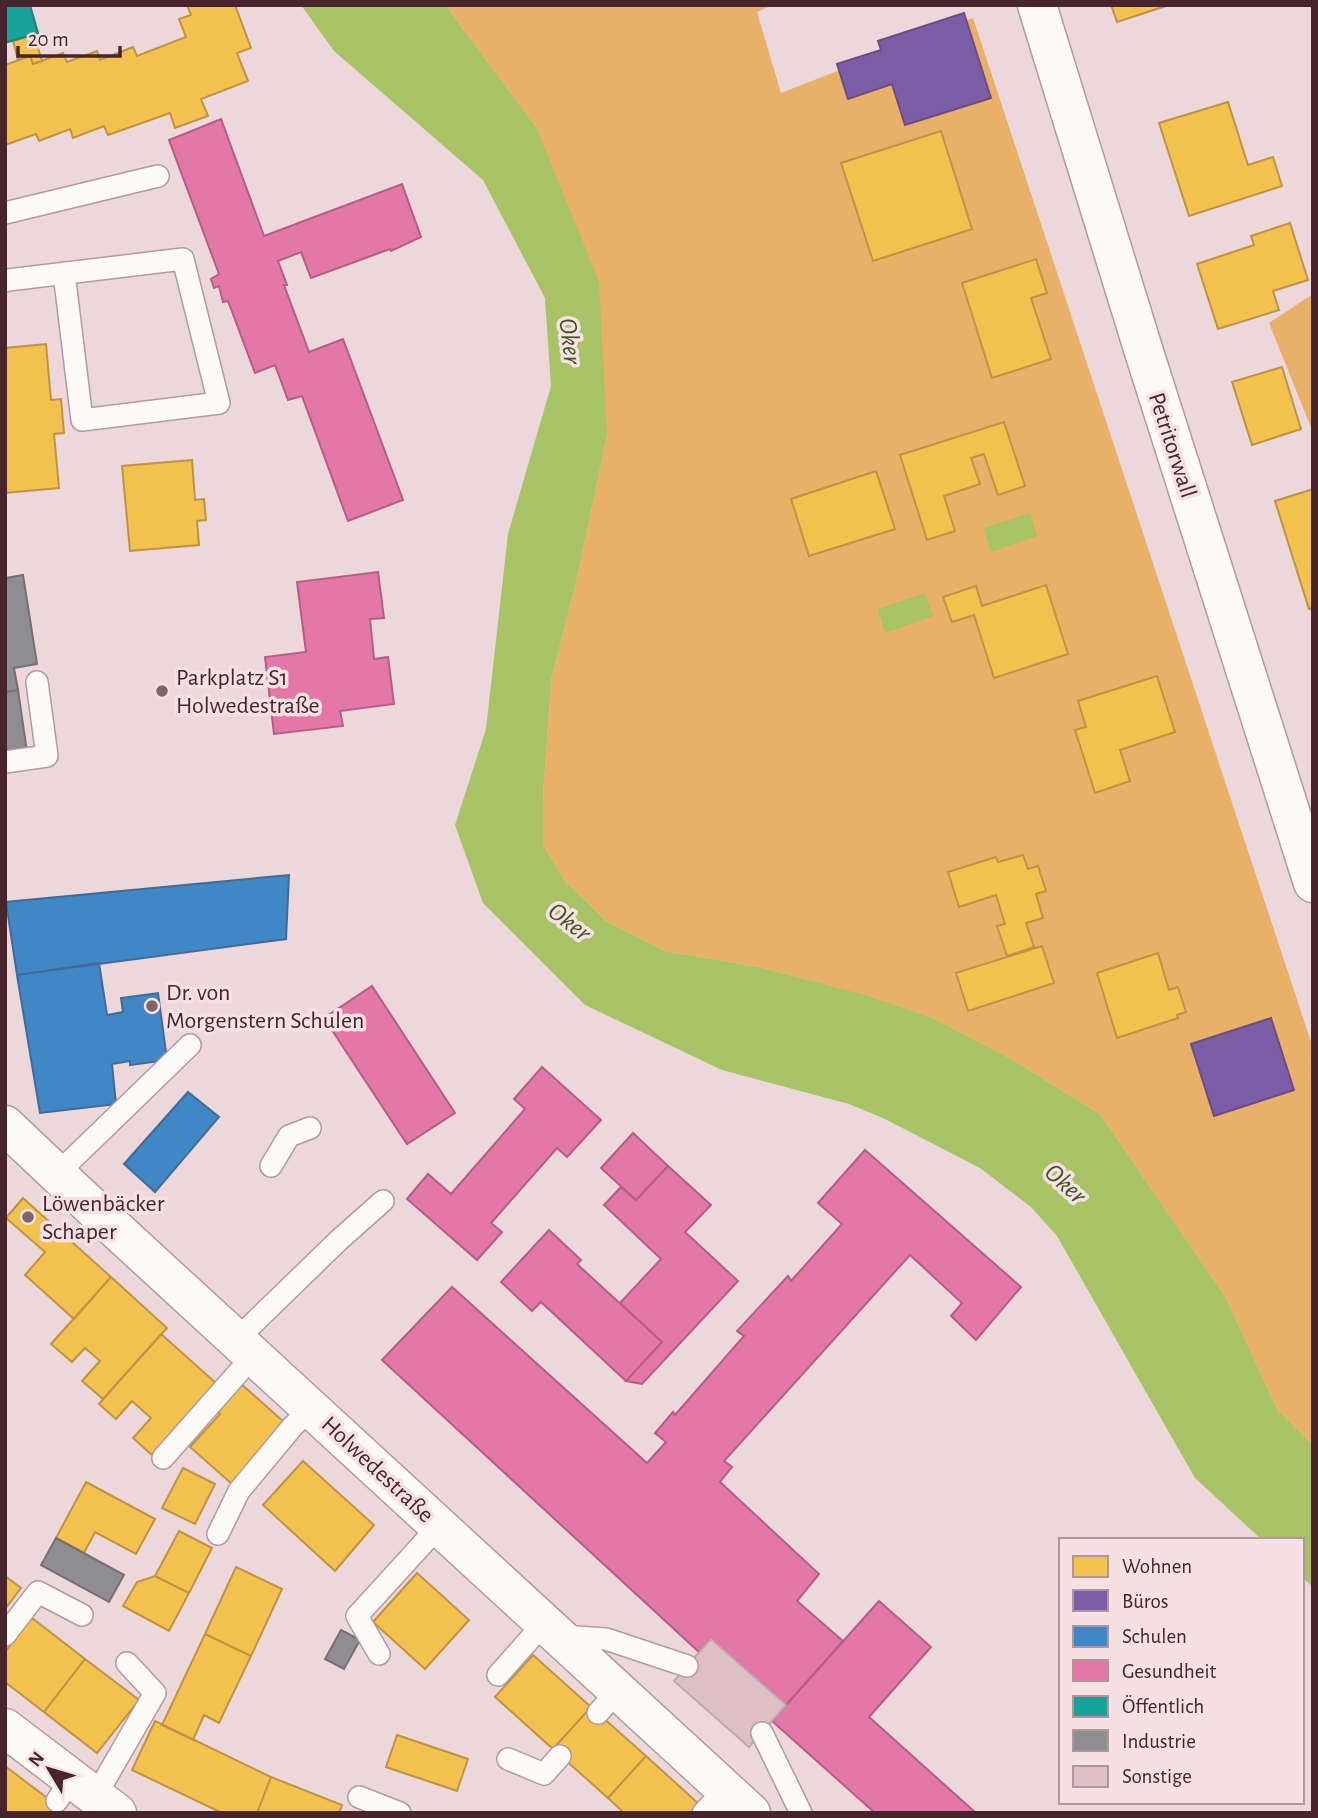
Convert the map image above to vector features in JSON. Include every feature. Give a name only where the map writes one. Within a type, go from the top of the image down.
[{"type":"street","name":"Petritorwall","points":[[1037,5],[1143,352],[1313,883]]},
{"type":"street","name":"Holwedestraße","points":[[5,1125],[553,1629],[608,1701],[727,1805]]},
{"type":"street","points":[[5,1728],[85,1797]]},
{"type":"lane","points":[[5,214],[158,176]]},
{"type":"lane","points":[[5,281],[64,273],[183,259],[219,403],[82,420],[64,273]]},
{"type":"lane","points":[[5,762],[47,756],[37,682]]},
{"type":"lane","points":[[57,1174],[190,1045]]},
{"type":"lane","points":[[271,1166],[289,1136],[310,1128]]},
{"type":"lane","points":[[163,1458],[245,1347],[339,1240],[383,1201]]},
{"type":"lane","points":[[218,1534],[239,1491],[293,1426],[312,1408]]},
{"type":"lane","points":[[379,1654],[357,1616],[440,1525]]},
{"type":"lane","points":[[5,1635],[38,1592],[82,1615]]},
{"type":"lane","points":[[498,1675],[553,1629],[606,1639],[687,1666]]},
{"type":"lane","points":[[85,1797],[155,1693],[127,1663]]},
{"type":"lane","points":[[762,1733],[801,1813]]},
{"type":"lane","points":[[508,1759],[544,1774],[560,1756]]},
{"type":"lane","points":[[359,1797],[400,1813]]},
{"type":"shaded area","points":[[445,5],[773,5],[757,12],[781,93],[973,18],[1313,1048],[1313,1445],[1277,1409],[1226,1298],[1100,1114],[1011,1059],[933,1018],[861,994],[758,967],[665,951],[606,921],[565,881],[543,845],[543,797],[551,681],[577,578],[607,436],[536,127]]},
{"type":"shaded area","points":[[1313,294],[1313,430],[1312,430],[1269,323]]},
{"type":"water","name":"Oker","points":[[301,5],[445,5],[536,127],[599,281],[607,436],[577,578],[551,681],[543,797],[543,845],[565,881],[606,921],[665,951],[758,967],[862,994],[933,1018],[1011,1059],[1100,1114],[1226,1298],[1277,1409],[1313,1445],[1313,1587],[1304,1579],[1304,1538],[1260,1538],[1195,1478],[1057,1236],[1031,1207],[980,1168],[883,1118],[849,1104],[722,1070],[585,1005],[483,903],[455,825],[486,729],[508,534],[551,386],[545,298],[483,180],[334,51]]},
{"type":"water","points":[[1030,513],[1037,536],[991,552],[983,528]]},
{"type":"water","points":[[925,593],[933,616],[885,633],[878,609]]},
{"type":"building: Wohnen","points":[[187,5],[235,5],[251,48],[237,53],[248,81],[201,99],[208,116],[175,128],[170,113],[108,135],[104,126],[73,138],[70,129],[39,141],[36,134],[5,145],[5,65],[30,56],[33,64],[63,53],[67,62],[97,51],[100,60],[133,47],[137,56],[186,37],[179,19],[191,15]]},
{"type":"building: Wohnen","points":[[1111,5],[1169,5],[1117,22]]},
{"type":"building: Wohnen","points":[[34,35],[42,61],[33,64],[30,56],[18,60],[13,41]]},
{"type":"building: Wohnen","points":[[1228,102],[1248,165],[1273,157],[1282,186],[1189,216],[1159,123]]},
{"type":"building: Wohnen","points":[[941,131],[972,229],[873,261],[841,163]]},
{"type":"building: Wohnen","points":[[1290,223],[1308,280],[1273,291],[1279,310],[1218,329],[1197,264],[1254,245],[1251,236]]},
{"type":"building: Wohnen","points":[[1036,259],[1047,293],[1031,298],[1051,359],[992,378],[962,283]]},
{"type":"building: Wohnen","points":[[46,344],[51,400],[61,399],[64,433],[54,434],[59,488],[5,493],[5,348]]},
{"type":"building: Wohnen","points":[[1282,367],[1301,429],[1252,445],[1232,382]]},
{"type":"building: Wohnen","points":[[1004,422],[1025,486],[998,495],[984,454],[971,458],[980,484],[944,496],[955,531],[927,540],[900,455]]},
{"type":"building: Wohnen","points":[[192,460],[195,500],[204,499],[206,520],[197,521],[199,545],[130,551],[122,466]]},
{"type":"building: Wohnen","points":[[876,471],[895,529],[809,556],[791,499]]},
{"type":"building: Wohnen","points":[[1313,489],[1313,608],[1309,609],[1275,501]]},
{"type":"building: Wohnen","points":[[1046,585],[1068,654],[994,678],[974,615],[952,622],[943,597],[976,586],[982,606]]},
{"type":"building: Wohnen","points":[[1157,676],[1175,732],[1120,750],[1130,781],[1095,793],[1075,730],[1086,727],[1078,701]]},
{"type":"building: Wohnen","points":[[1023,855],[1028,869],[1038,866],[1046,891],[1036,894],[1043,918],[1026,923],[1034,947],[1007,956],[997,926],[1005,924],[996,895],[959,907],[948,872],[996,857],[998,862]]},
{"type":"building: Wohnen","points":[[1042,946],[1054,983],[968,1011],[956,973]]},
{"type":"building: Wohnen","points":[[1158,953],[1169,990],[1178,987],[1186,1012],[1177,1015],[1178,1018],[1117,1038],[1097,973]]},
{"type":"building: Wohnen","points":[[23,1198],[111,1277],[74,1319],[25,1275],[45,1252],[6,1218]]},
{"type":"building: Wohnen","points":[[111,1277],[167,1328],[103,1399],[82,1381],[100,1361],[85,1348],[72,1362],[51,1344]]},
{"type":"building: Wohnen","points":[[161,1334],[217,1384],[153,1456],[133,1438],[151,1418],[132,1401],[116,1419],[99,1404]]},
{"type":"building: Wohnen","points":[[240,1383],[284,1422],[265,1443],[269,1447],[232,1484],[190,1447],[220,1414],[216,1410]]},
{"type":"building: Wohnen","points":[[303,1461],[374,1525],[335,1571],[263,1505]]},
{"type":"building: Wohnen","points":[[183,1468],[215,1484],[195,1524],[162,1508]]},
{"type":"building: Wohnen","points":[[86,1482],[155,1519],[136,1554],[95,1532],[84,1553],[56,1538]]},
{"type":"building: Wohnen","points":[[179,1531],[212,1548],[189,1593],[155,1576]]},
{"type":"building: Wohnen","points":[[236,1567],[282,1589],[251,1656],[205,1634]]},
{"type":"building: Wohnen","points":[[417,1573],[469,1620],[425,1669],[373,1622]]},
{"type":"building: Wohnen","points":[[5,1576],[21,1588],[5,1609]]},
{"type":"building: Wohnen","points":[[155,1576],[189,1593],[169,1631],[123,1606],[137,1582]]},
{"type":"building: Wohnen","points":[[32,1618],[85,1659],[44,1712],[5,1682],[5,1652]]},
{"type":"building: Wohnen","points":[[205,1634],[251,1656],[219,1723],[204,1715],[193,1740],[162,1725]]},
{"type":"building: Wohnen","points":[[533,1655],[591,1707],[553,1749],[495,1697]]},
{"type":"building: Wohnen","points":[[85,1659],[139,1700],[97,1753],[44,1712]]},
{"type":"building: Wohnen","points":[[591,1707],[646,1756],[608,1798],[553,1749]]},
{"type":"building: Wohnen","points":[[155,1721],[271,1777],[257,1813],[222,1813],[132,1770]]},
{"type":"building: Wohnen","points":[[397,1735],[468,1759],[457,1791],[386,1767]]},
{"type":"building: Wohnen","points":[[646,1756],[700,1805],[693,1813],[624,1813],[608,1798]]},
{"type":"building: Wohnen","points":[[5,1766],[63,1810],[61,1813],[5,1813]]},
{"type":"building: Wohnen","points":[[271,1777],[342,1805],[339,1813],[257,1813]]},
{"type":"building: Büros","points":[[964,13],[991,98],[905,125],[892,84],[848,99],[837,64],[881,50],[878,41]]},
{"type":"building: Büros","points":[[1271,1018],[1294,1090],[1214,1116],[1191,1044]]},
{"type":"building: Schulen","points":[[289,875],[286,939],[17,975],[6,902]]},
{"type":"building: Schulen","points":[[99,963],[107,1015],[123,1012],[121,998],[158,993],[167,1060],[130,1065],[130,1061],[112,1064],[116,1104],[40,1113],[17,975]]},
{"type":"building: Schulen","points":[[188,1092],[219,1117],[155,1192],[124,1164]]},
{"type":"building: Gesundheit","points":[[221,119],[264,236],[402,184],[421,237],[391,251],[390,249],[311,278],[301,252],[278,261],[309,352],[343,339],[403,500],[348,521],[302,396],[288,400],[275,365],[255,373],[228,301],[223,302],[219,286],[214,288],[211,279],[219,274],[169,140]]},
{"type":"building: Gesundheit","points":[[378,572],[384,618],[370,619],[374,659],[388,657],[394,704],[340,711],[343,726],[274,734],[265,657],[306,652],[297,582]]},
{"type":"building: Gesundheit","points":[[372,986],[455,1113],[407,1144],[324,1018]]},
{"type":"building: Gesundheit","points":[[542,1067],[601,1120],[567,1157],[557,1148],[491,1223],[502,1232],[477,1260],[407,1199],[428,1174],[451,1194],[525,1109],[514,1099]]},
{"type":"building: Gesundheit","points":[[633,1133],[668,1166],[636,1200],[601,1168]]},
{"type":"building: Gesundheit","points":[[865,1150],[1021,1287],[976,1340],[951,1316],[962,1303],[910,1255],[724,1461],[732,1467],[720,1482],[819,1574],[797,1601],[843,1641],[786,1705],[711,1639],[699,1652],[382,1360],[452,1287],[647,1463],[666,1442],[655,1433],[673,1412],[675,1415],[744,1336],[737,1331],[788,1276],[791,1281],[842,1224],[818,1203]]},
{"type":"building: Gesundheit","points":[[668,1166],[711,1205],[685,1232],[738,1281],[642,1384],[626,1381],[662,1342],[620,1303],[661,1259],[604,1205],[621,1187],[636,1200]]},
{"type":"building: Gesundheit","points":[[549,1230],[581,1260],[577,1264],[662,1342],[626,1381],[541,1302],[532,1311],[501,1282]]},
{"type":"building: Gesundheit","points":[[879,1601],[931,1647],[869,1717],[976,1813],[875,1813],[772,1721]]},
{"type":"building: Öffentlich","points":[[5,5],[30,5],[38,33],[5,43]]},
{"type":"building: Industrie","points":[[23,575],[37,664],[14,668],[18,690],[5,692],[5,578]]},
{"type":"building: Industrie","points":[[18,690],[27,752],[5,756],[5,692]]},
{"type":"building: Industrie","points":[[56,1538],[124,1575],[109,1602],[41,1565]]},
{"type":"building: Industrie","points":[[341,1630],[360,1640],[344,1669],[325,1659]]},
{"type":"building: Sonstige","points":[[711,1639],[786,1705],[749,1747],[674,1681]]},
{"type":"place","name":"Parkplatz S1 Holwedestraße","points":[[162,691]]},
{"type":"place","name":"Dr. von Morgenstern Schulen","points":[[152,1006]]},
{"type":"place","name":"Löwenbäcker Schaper","points":[[28,1217]]}]
